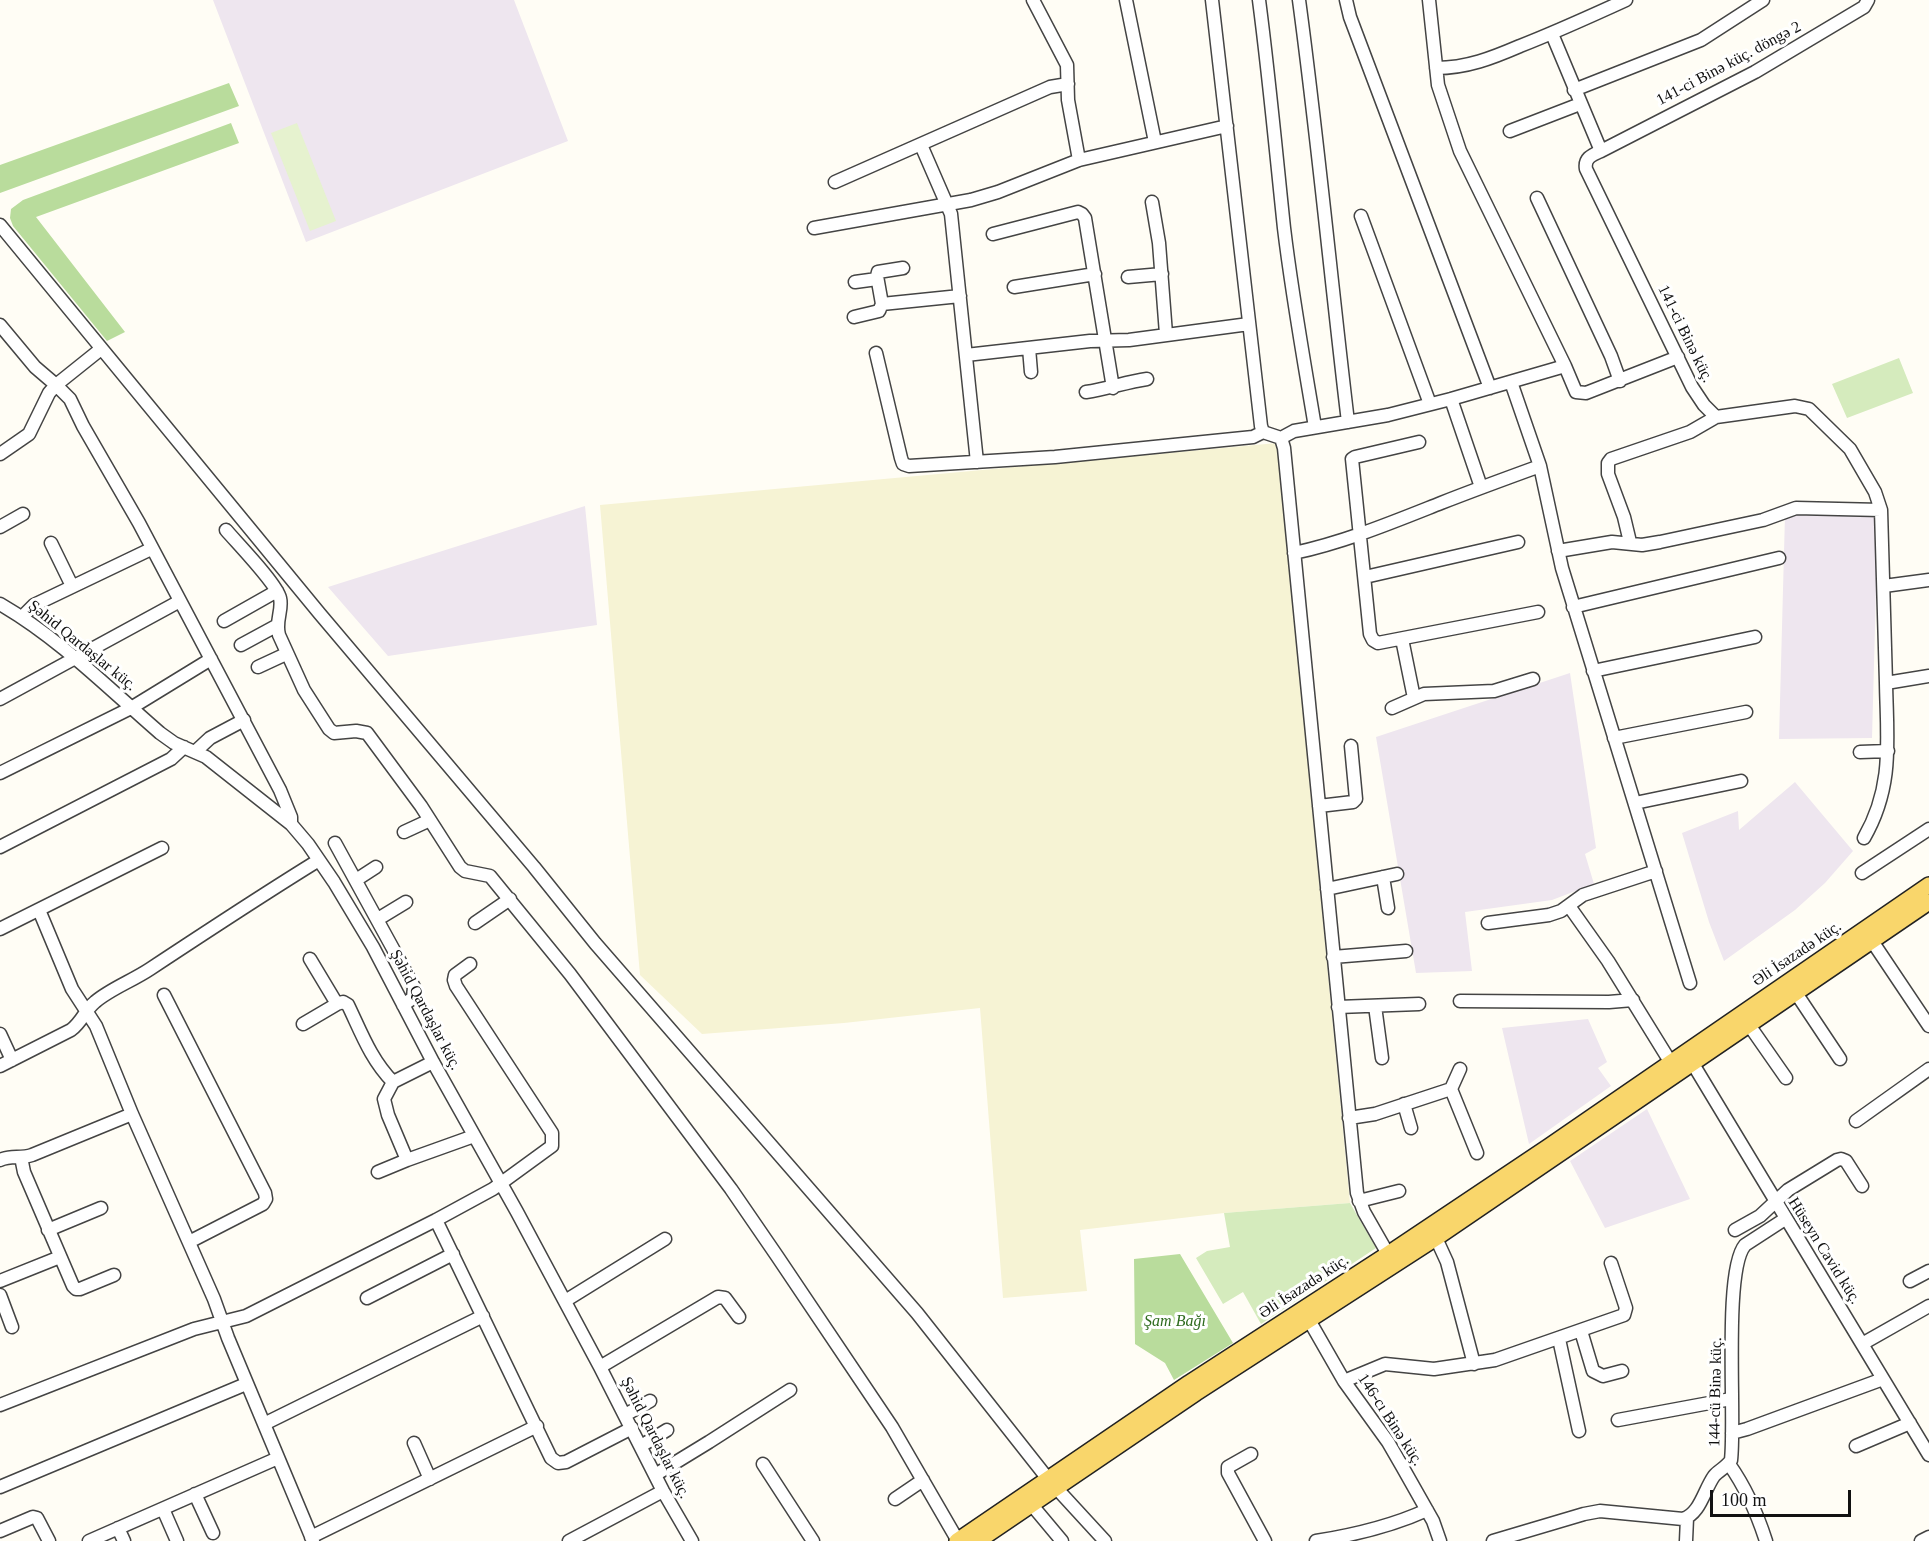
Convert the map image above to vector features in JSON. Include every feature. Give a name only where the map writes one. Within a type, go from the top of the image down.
[{"type":"main road","name":"Əli İsazadə küç.","points":[[1689,1058],[1929,885]]},
{"type":"main road","name":"Əli İsazadə küç.","points":[[1689,1058],[1749,1025],[1929,903]]},
{"type":"main road","points":[[1674,1069],[1689,1058]]},
{"type":"main road","name":"Əli İsazadə küç.","points":[[1052,1484],[1189,1383],[1392,1260],[1436,1238],[1674,1069]]},
{"type":"main road","name":"Əli İsazadə küç.","points":[[957,1541],[1052,1484],[1309,1320],[1392,1260],[1674,1069]]},
{"type":"main road","name":"Əli İsazadə küç.","points":[[978,1541],[1027,1499]]},
{"type":"street","points":[[1033,0],[1067,65],[1068,100],[1079,160]]},
{"type":"street","points":[[1126,0],[1155,142]]},
{"type":"street","points":[[1212,0],[1259,418],[1263,432]]},
{"type":"street","points":[[1258,0],[1269,78],[1284,228],[1315,427]]},
{"type":"street","points":[[1299,0],[1313,103],[1348,422]]},
{"type":"street","points":[[1346,0],[1490,388]]},
{"type":"street","points":[[1429,0],[1436,68],[1442,100],[1460,152],[1565,366],[1575,392],[1586,393],[1678,357]]},
{"type":"street","points":[[1436,68],[1473,64],[1552,34],[1626,0]]},
{"type":"street","points":[[1574,90],[1701,40],[1763,0]]},
{"type":"street","name":"141-ci Binə küç. döngə 2","points":[[1601,151],[1755,72],[1864,7],[1868,0]]},
{"type":"street","points":[[1552,34],[1601,151]]},
{"type":"street","points":[[835,182],[1050,87],[1068,84]]},
{"type":"street","points":[[1510,131],[1580,104]]},
{"type":"street","points":[[814,228],[949,205],[999,192],[1079,160],[1227,126]]},
{"type":"street","points":[[921,145],[949,205],[977,462]]},
{"type":"street","name":"141-ci Binə küç.","points":[[1601,151],[1588,158],[1585,164],[1586,169],[1698,397],[1716,417]]},
{"type":"street","points":[[1537,198],[1611,356],[1620,381]]},
{"type":"street","points":[[1152,202],[1162,274],[1166,334]]},
{"type":"street","points":[[993,234],[1078,212],[1082,214],[1085,218],[1107,340],[1113,388]]},
{"type":"street","points":[[1361,216],[1430,404]]},
{"type":"street","points":[[0,225],[595,943],[917,1313],[1052,1484],[1105,1541]]},
{"type":"street","points":[[854,317],[879,311],[882,304],[877,279],[878,272],[903,268]]},
{"type":"street","points":[[1014,287],[1095,274]]},
{"type":"street","points":[[1128,277],[1162,274]]},
{"type":"street","points":[[855,282],[877,279]]},
{"type":"street","points":[[882,304],[960,296]]},
{"type":"street","points":[[966,354],[1107,340],[1129,340],[1249,324]]},
{"type":"street","points":[[0,325],[35,367],[70,399],[244,720],[280,790],[291,817],[291,824]]},
{"type":"street","points":[[1029,348],[1031,372]]},
{"type":"street","points":[[0,454],[29,434],[56,385],[101,349]]},
{"type":"street","points":[[876,353],[903,464],[909,466],[1085,454],[1253,437],[1263,432],[1281,438],[1294,431],[1348,422],[1451,399],[1565,366]]},
{"type":"street","points":[[1086,392],[1147,379]]},
{"type":"street","points":[[1511,382],[1540,466],[1558,551],[1573,607],[1690,983]]},
{"type":"street","points":[[1451,399],[1481,487]]},
{"type":"street","points":[[1629,542],[1624,517],[1608,474],[1608,463],[1611,459],[1690,432],[1716,417],[1795,406],[1809,409],[1850,449],[1875,492],[1881,510],[1884,586],[1888,751],[1886,782],[1874,821],[1864,838]]},
{"type":"street","points":[[1281,438],[1284,448],[1359,1201],[1392,1260]]},
{"type":"street","points":[[1419,441],[1352,459],[1370,634],[1373,640],[1378,643],[1402,639],[1538,612]]},
{"type":"street","points":[[1294,553],[1360,534],[1540,466]]},
{"type":"street","points":[[1558,551],[1612,542],[1642,545],[1660,542],[1763,520],[1796,508],[1881,510]]},
{"type":"street","points":[[0,527],[23,514]]},
{"type":"street","points":[[226,530],[277,591],[281,605],[276,626],[286,654],[304,690],[329,729],[334,733],[356,731],[366,734],[430,820],[460,867],[465,871],[490,876],[570,974],[731,1189],[885,1417],[957,1541]]},
{"type":"street","points":[[1365,577],[1518,542]]},
{"type":"street","points":[[51,543],[72,586]]},
{"type":"street","points":[[22,617],[34,605],[151,549]]},
{"type":"street","points":[[1573,607],[1779,558]]},
{"type":"street","points":[[1884,586],[1929,580]]},
{"type":"street","points":[[224,621],[277,591]]},
{"type":"street","points":[[0,699],[180,601]]},
{"type":"street","name":"Şəhid Qardaşlar küç.","points":[[1,606],[22,617],[75,658],[160,733],[190,749],[291,824],[319,860],[358,922],[565,1301],[663,1491],[692,1541]]},
{"type":"street","points":[[241,645],[276,626]]},
{"type":"street","points":[[1593,671],[1755,637]]},
{"type":"street","points":[[1402,639],[1414,699]]},
{"type":"street","points":[[258,667],[286,654]]},
{"type":"street","points":[[0,773],[132,708],[211,659]]},
{"type":"street","points":[[1886,682],[1929,676]]},
{"type":"street","points":[[1392,708],[1433,693],[1494,691],[1533,679]]},
{"type":"street","points":[[1614,738],[1746,712]]},
{"type":"street","points":[[0,847],[244,720]]},
{"type":"street","points":[[1319,806],[1356,799],[1351,746]]},
{"type":"street","points":[[1860,752],[1888,751]]},
{"type":"street","points":[[1635,803],[1741,781]]},
{"type":"street","points":[[404,832],[430,820]]},
{"type":"street","points":[[1862,873],[1929,829]]},
{"type":"street","points":[[335,843],[414,987],[413,998],[403,1005]]},
{"type":"street","points":[[0,929],[162,848]]},
{"type":"street","points":[[0,1034],[6,1063],[79,1024],[99,999],[319,860]]},
{"type":"street","points":[[356,880],[376,867]]},
{"type":"street","points":[[1488,923],[1550,915],[1589,893],[1656,871]]},
{"type":"street","points":[[1327,889],[1397,874]]},
{"type":"street","points":[[1383,877],[1388,908]]},
{"type":"street","points":[[475,923],[510,899]]},
{"type":"street","points":[[378,919],[406,902]]},
{"type":"street","points":[[1569,906],[1593,938],[1633,1000],[1674,1069]]},
{"type":"street","points":[[39,910],[77,1000],[96,1026],[132,1114],[214,1299],[246,1384],[312,1539],[537,1426]]},
{"type":"street","points":[[1872,941],[1929,1026]]},
{"type":"street","points":[[1333,957],[1406,951]]},
{"type":"street","points":[[310,959],[337,1004]]},
{"type":"street","points":[[0,1405],[194,1329],[246,1316],[436,1220],[501,1184],[552,1146],[552,1133],[456,986],[455,975],[470,964]]},
{"type":"street","points":[[1796,993],[1840,1059]]},
{"type":"street","points":[[164,995],[266,1199],[263,1204],[189,1242]]},
{"type":"street","points":[[1460,1001],[1609,1002],[1633,1000]]},
{"type":"street","points":[[303,1024],[344,1002],[348,1005],[372,1056],[393,1082]]},
{"type":"street","points":[[1338,1007],[1419,1004]]},
{"type":"street","points":[[1375,1006],[1382,1058]]},
{"type":"street","points":[[1749,1025],[1786,1078]]},
{"type":"street","name":"Hüseyn Cavid küç.","points":[[1689,1058],[1929,1455]]},
{"type":"street","points":[[406,1160],[385,1106],[385,1093],[393,1082],[433,1062]]},
{"type":"street","points":[[1349,1118],[1375,1114],[1451,1089],[1460,1069]]},
{"type":"street","points":[[1856,1121],[1929,1069]]},
{"type":"street","points":[[1451,1089],[1477,1153]]},
{"type":"street","points":[[1404,1104],[1411,1128]]},
{"type":"street","points":[[0,1160],[10,1156],[32,1155],[132,1114]]},
{"type":"street","points":[[378,1172],[474,1136]]},
{"type":"street","points":[[21,1157],[24,1172],[48,1230],[76,1289],[114,1275]]},
{"type":"street","points":[[1735,1230],[1760,1216],[1788,1190],[1842,1159],[1846,1161],[1862,1186]]},
{"type":"street","points":[[1359,1201],[1399,1191]]},
{"type":"street","points":[[48,1230],[101,1208]]},
{"type":"street","name":"144-cü Binə küç.","points":[[1687,1518],[1695,1512],[1707,1486],[1718,1472],[1729,1464],[1732,1454],[1734,1285],[1741,1250],[1785,1219]]},
{"type":"street","points":[[436,1220],[551,1458],[562,1463],[632,1428]]},
{"type":"street","points":[[1436,1238],[1447,1262],[1474,1364]]},
{"type":"street","points":[[565,1301],[665,1239]]},
{"type":"street","points":[[367,1298],[453,1254]]},
{"type":"street","points":[[0,1281],[60,1257]]},
{"type":"street","points":[[1344,1381],[1385,1364],[1434,1369],[1513,1356],[1624,1315],[1626,1312],[1611,1263]]},
{"type":"street","points":[[1910,1281],[1929,1271]]},
{"type":"street","points":[[0,1295],[12,1327]]},
{"type":"street","points":[[600,1367],[718,1297],[725,1298],[740,1317]]},
{"type":"street","points":[[1862,1344],[1929,1306]]},
{"type":"street","points":[[264,1424],[483,1316]]},
{"type":"street","name":"146-cı Binə küç.","points":[[1309,1320],[1344,1381],[1388,1442],[1427,1510],[1440,1541]]},
{"type":"street","points":[[1581,1331],[1593,1371],[1603,1376],[1622,1371]]},
{"type":"street","points":[[1559,1339],[1579,1431]]},
{"type":"street","points":[[1732,1433],[1883,1379]]},
{"type":"street","points":[[0,1487],[246,1384]]},
{"type":"street","points":[[655,1475],[790,1390]]},
{"type":"street","points":[[1618,1420],[1731,1398]]},
{"type":"street","points":[[625,1415],[650,1401]]},
{"type":"street","points":[[1856,1446],[1910,1423]]},
{"type":"street","points":[[641,1446],[667,1430]]},
{"type":"street","points":[[414,1443],[430,1479]]},
{"type":"street","points":[[1251,1454],[1231,1464],[1228,1467],[1228,1473],[1265,1541]]},
{"type":"street","points":[[89,1541],[278,1458]]},
{"type":"street","points":[[763,1464],[813,1541]]},
{"type":"street","points":[[1729,1464],[1744,1486],[1766,1541]]},
{"type":"street","points":[[895,1499],[923,1480]]},
{"type":"street","points":[[569,1541],[663,1491]]},
{"type":"street","points":[[195,1494],[213,1533]]},
{"type":"street","points":[[1027,1499],[1062,1541]]},
{"type":"street","points":[[163,1509],[177,1541]]},
{"type":"street","points":[[1316,1541],[1338,1539],[1394,1523],[1427,1510]]},
{"type":"street","points":[[1493,1541],[1600,1511],[1687,1518],[1686,1541]]},
{"type":"street","points":[[0,1531],[33,1517],[37,1518],[49,1541]]},
{"type":"street","points":[[118,1528],[124,1541]]},
{"type":"street","points":[[1921,1541],[1929,1537]]},
{"type":"shaded area","points":[[213,0],[514,0],[568,141],[306,242]]},
{"type":"shaded area","points":[[1277,443],[1350,1203],[1224,1213],[1080,1230],[1087,1291],[1003,1298],[980,1008],[844,1023],[702,1034],[640,975],[600,505]]},
{"type":"shaded area","points":[[585,506],[597,625],[388,656],[328,587]]},
{"type":"shaded area","points":[[1785,515],[1878,516],[1872,738],[1779,739]]},
{"type":"shaded area","points":[[1570,673],[1596,848],[1585,854],[1594,884],[1552,900],[1465,912],[1472,971],[1416,973],[1376,737]]},
{"type":"shaded area","points":[[1795,782],[1853,851],[1825,883],[1795,910],[1724,961],[1709,922],[1682,833],[1738,811],[1739,830]]},
{"type":"shaded area","points":[[1588,1019],[1607,1062],[1598,1068],[1611,1086],[1529,1144],[1502,1028]]},
{"type":"shaded area","points":[[1647,1109],[1690,1199],[1605,1228],[1570,1161]]},
{"type":"green space","points":[[229,83],[239,106],[0,193],[0,165]]},
{"type":"green space","points":[[231,123],[239,143],[36,217],[125,332],[107,341],[13,226],[10,218],[11,209],[23,200]]},
{"type":"green space","points":[[297,123],[336,221],[310,231],[271,133]]},
{"type":"green space","points":[[1899,358],[1913,393],[1847,418],[1832,384]]},
{"type":"green space","points":[[1350,1203],[1376,1248],[1261,1324],[1243,1292],[1223,1304],[1196,1258],[1207,1251],[1230,1247],[1224,1213]]},
{"type":"green space","name":"Şam Bağı","points":[[1180,1254],[1233,1343],[1174,1380],[1165,1363],[1135,1344],[1134,1259]]}]
